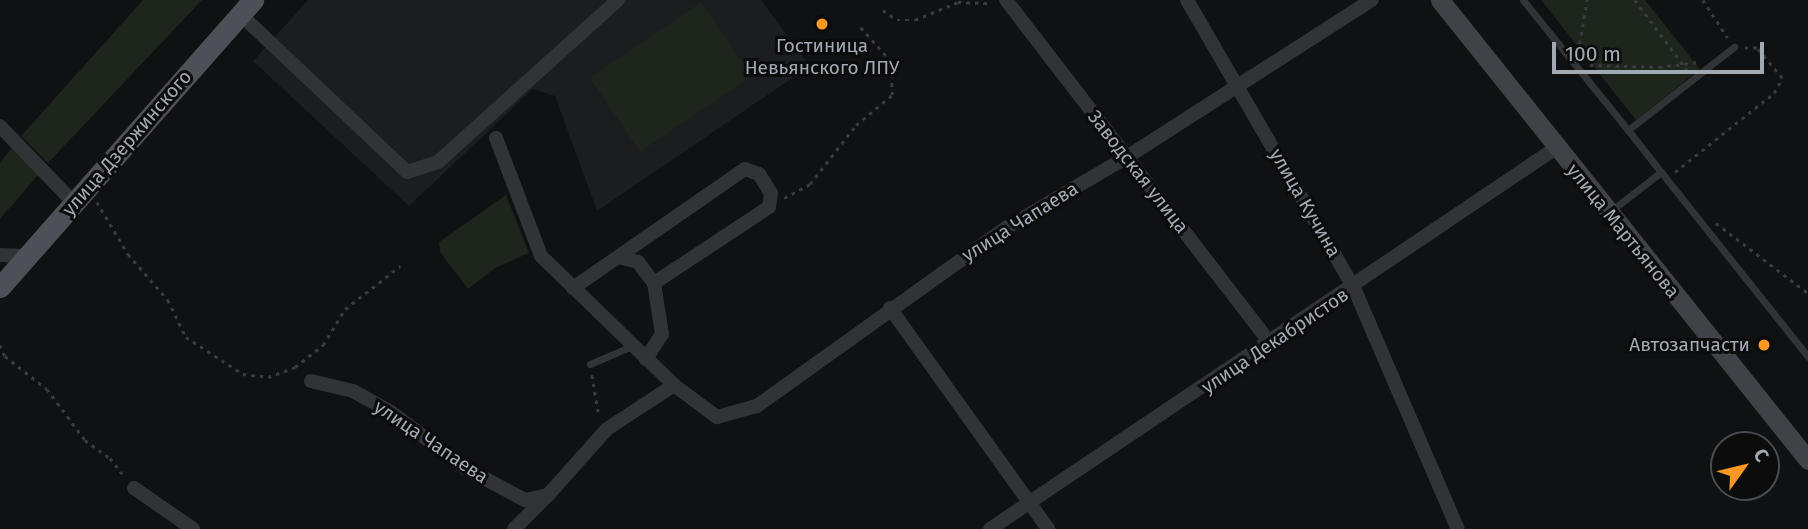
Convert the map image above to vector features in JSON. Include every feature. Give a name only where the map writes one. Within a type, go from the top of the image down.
[{"type":"main road","name":"улица Мартьянова","points":[[1440,0],[1808,460]]},
{"type":"main road","name":"улица Дзержинского","points":[[0,287],[247,7]]},
{"type":"street","points":[[247,7],[407,172],[438,162],[618,0]]},
{"type":"street","name":"Заводская улица","points":[[1006,0],[1271,344]]},
{"type":"street","name":"улица Кучина","points":[[1187,0],[1354,288],[1458,529]]},
{"type":"street","name":"улица Чапаева","points":[[496,138],[541,256],[674,385],[717,417],[757,405],[890,307],[1006,228],[1127,157],[1372,0]]},
{"type":"street","points":[[0,126],[81,195]]},
{"type":"street","name":"улица Декабристов","points":[[990,529],[1271,344],[1556,148]]},
{"type":"street","points":[[573,288],[745,169],[759,174],[771,193],[769,203],[654,283]]},
{"type":"street","points":[[0,255],[28,256]]},
{"type":"street","points":[[618,257],[638,262],[654,283],[663,334],[646,359]]},
{"type":"street","points":[[890,307],[1048,529]]},
{"type":"street","name":"улица Чапаева","points":[[311,381],[353,391],[391,412],[465,468],[525,500],[548,495]]},
{"type":"street","points":[[514,529],[600,436],[674,385]]},
{"type":"street","points":[[134,488],[193,529]]},
{"type":"lane","points":[[1523,0],[1808,357]]},
{"type":"lane","points":[[1629,130],[1734,47]]},
{"type":"lane","points":[[1608,213],[1664,176]]},
{"type":"lane","points":[[590,364],[632,346]]},
{"type":"path","points":[[883,10],[897,20],[915,20],[958,2],[996,0]]},
{"type":"path","points":[[1587,0],[1575,64],[1682,64],[1734,47],[1757,48],[1782,78],[1774,93],[1664,176]]},
{"type":"path","points":[[1634,0],[1694,79]]},
{"type":"path","points":[[1703,0],[1734,47]]},
{"type":"path","points":[[769,203],[810,184],[856,125],[892,95],[891,62],[860,27]]},
{"type":"path","points":[[81,195],[174,309],[186,337],[243,374],[268,377],[295,367],[323,345],[345,309],[400,266]]},
{"type":"path","points":[[1713,220],[1808,293]]},
{"type":"path","points":[[0,345],[5,356],[47,389],[85,440],[110,458],[134,488]]},
{"type":"path","points":[[590,364],[600,436]]},
{"type":"shaded area","points":[[143,0],[202,0],[48,163],[21,136]]},
{"type":"shaded area","points":[[308,0],[761,0],[810,66],[597,211],[555,96],[533,89],[409,206],[253,61]]},
{"type":"shaded area","points":[[1541,0],[1645,0],[1700,69],[1636,120]]},
{"type":"shaded area","points":[[701,2],[752,76],[640,152],[590,78]]},
{"type":"shaded area","points":[[12,148],[40,173],[0,219],[0,162]]},
{"type":"shaded area","points":[[506,195],[529,253],[495,268],[468,289],[440,252],[439,242]]},
{"type":"place","name":"Гостиница Невьянского ЛПУ","points":[[822,24]]},
{"type":"place","name":"Автозапчасти","points":[[1764,345]]}]
